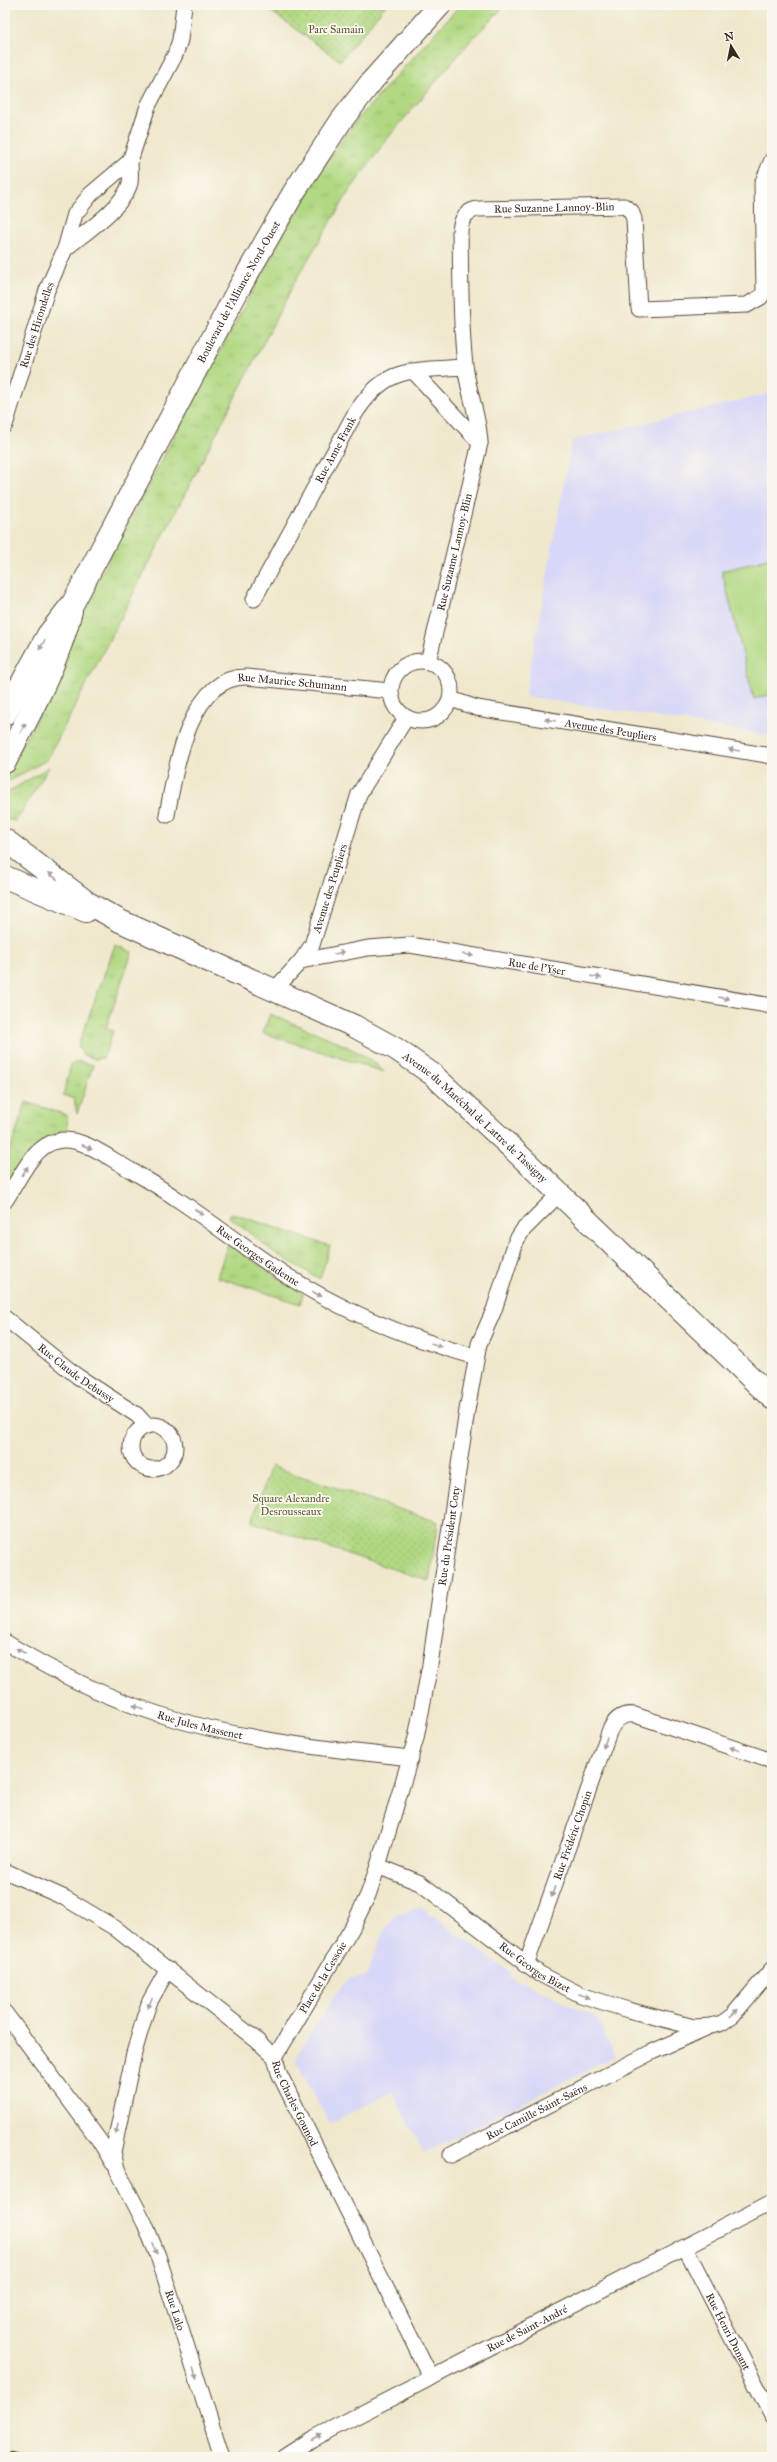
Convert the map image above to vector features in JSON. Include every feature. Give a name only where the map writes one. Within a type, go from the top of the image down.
[{"type":"main road","name":"Boulevard de l'Alliance Nord-Ouest","points":[[5,714],[48,635],[73,602],[238,290],[294,192],[341,121],[372,81],[440,5]]},
{"type":"main road","name":"Boulevard de l'Alliance Nord-Ouest","points":[[5,762],[50,673],[62,644],[73,602]]},
{"type":"main road","name":"Avenue du Maréchal de Lattre de Tassigny","points":[[5,840],[88,903],[120,921],[274,989],[377,1038],[414,1062],[463,1101],[770,1392]]},
{"type":"main road","name":"Avenue du Maréchal de Lattre de Tassigny","points":[[5,877],[90,912],[120,921]]},
{"type":"street","name":"Rue des Hirondelles","points":[[65,249],[110,212],[123,196],[130,183],[130,161],[148,106],[175,55],[180,40],[184,5]]},
{"type":"street","name":"Rue Suzanne Lannoy-Blin","points":[[428,662],[480,443],[477,414],[466,367],[460,231],[464,216],[470,210],[624,206],[631,211],[634,219],[639,309],[747,305],[761,297],[764,291],[762,189],[772,160]]},
{"type":"street","name":"Rue des Hirondelles","points":[[5,425],[46,290],[65,249],[75,214],[91,194],[130,161]]},
{"type":"street","name":"Rue Anne Frank","points":[[254,599],[360,405],[382,382],[396,374],[412,371],[466,367]]},
{"type":"street","points":[[412,371],[480,443]]},
{"type":"street","points":[[415,662],[428,662],[442,669],[447,676],[450,683],[450,699],[441,714],[433,720],[424,722],[406,718],[394,706],[390,691],[392,682],[402,667],[415,662]]},
{"type":"street","name":"Rue Maurice Schumann","points":[[167,815],[175,773],[190,728],[206,698],[220,683],[228,679],[246,677],[390,691]]},
{"type":"street","name":"Avenue des Peupliers","points":[[450,699],[477,708],[772,756]]},
{"type":"street","name":"Avenue des Peupliers","points":[[274,989],[301,961],[315,936],[358,794],[406,718]]},
{"type":"street","name":"Rue de l'Yser","points":[[301,961],[368,948],[410,945],[772,1006]]},
{"type":"street","name":"Rue Georges Gadenne","points":[[5,1201],[32,1160],[49,1144],[67,1140],[75,1142],[156,1184],[199,1212],[272,1266],[327,1299],[394,1330],[476,1357]]},
{"type":"street","name":"Rue du Président Coty","points":[[368,1895],[411,1758],[430,1666],[479,1344],[494,1310],[516,1240],[523,1230],[560,1193]]},
{"type":"street","name":"Rue Claude Debussy","points":[[5,1318],[77,1376],[137,1414],[147,1426]]},
{"type":"street","name":"Rue Jules Massenet","points":[[5,1642],[91,1688],[129,1704],[192,1724],[257,1739],[411,1758]]},
{"type":"street","name":"Rue Frédéric Chopin","points":[[526,1965],[609,1732],[617,1719],[628,1714],[772,1761]]},
{"type":"street","name":"Rue Georges Bizet","points":[[378,1866],[420,1884],[526,1965],[564,1988],[597,2001],[694,2026],[711,2026]]},
{"type":"street","name":"Rue Charles Gounod","points":[[5,1871],[59,1895],[90,1913],[168,1969],[275,2057],[279,2073],[432,2378]]},
{"type":"street","name":"Place de la Cessoie","points":[[275,2057],[352,1928],[368,1895]]},
{"type":"street","name":"Rue Lalo","points":[[116,2169],[113,2152],[114,2140],[134,2053],[150,2001],[168,1969]]},
{"type":"street","name":"Rue Georges Bizet","points":[[622,2067],[711,2026],[722,2023],[733,2015],[772,1969]]},
{"type":"street","name":"Rue Lalo","points":[[5,2013],[99,2140],[145,2224],[158,2256],[222,2457]]},
{"type":"street","name":"Rue Camille Saint-Saëns","points":[[451,2155],[622,2067]]},
{"type":"street","name":"Rue de Saint-André","points":[[284,2457],[312,2439],[772,2202]]},
{"type":"street","name":"Rue Henri Dunant","points":[[685,2247],[772,2416]]},
{"type":"shaded area","points":[[772,393],[772,736],[525,696],[572,440]]},
{"type":"shaded area","points":[[421,1907],[512,1974],[511,1978],[518,1982],[524,1982],[595,2016],[616,2056],[424,2153],[393,2092],[330,2124],[296,2062],[299,2051],[343,1983],[349,1979],[366,1977],[382,1935],[396,1914]]},
{"type":"green space","name":"Parc Samain","points":[[262,5],[386,5],[340,61]]},
{"type":"green space","points":[[460,5],[506,5],[471,40],[387,139],[350,190],[298,276],[47,760],[5,783],[5,775],[56,684],[85,603],[290,221],[329,158],[357,120]]},
{"type":"green space","points":[[772,558],[772,694],[754,699],[722,571]]},
{"type":"green space","points":[[49,767],[16,821],[5,819],[5,794]]},
{"type":"green space","points":[[115,945],[132,952],[106,1028],[113,1031],[104,1057],[96,1059],[83,1055],[78,1046]]},
{"type":"green space","points":[[270,1014],[346,1046],[361,1054],[384,1072],[263,1033]]},
{"type":"green space","points":[[77,1061],[93,1065],[77,1114],[74,1099],[63,1095],[71,1065]]},
{"type":"green space","points":[[26,1102],[67,1115],[68,1134],[46,1137],[13,1180],[5,1181],[5,1166]]},
{"type":"green space","points":[[231,1213],[330,1246],[320,1279],[275,1253],[229,1217]]},
{"type":"green space","points":[[228,1244],[303,1294],[300,1304],[217,1277]]},
{"type":"green space","name":"Square Alexandre Desrousseaux","points":[[271,1466],[438,1522],[429,1581],[252,1522]]},
{"type":"railway","points":[[5,2452],[25,2457]]}]
